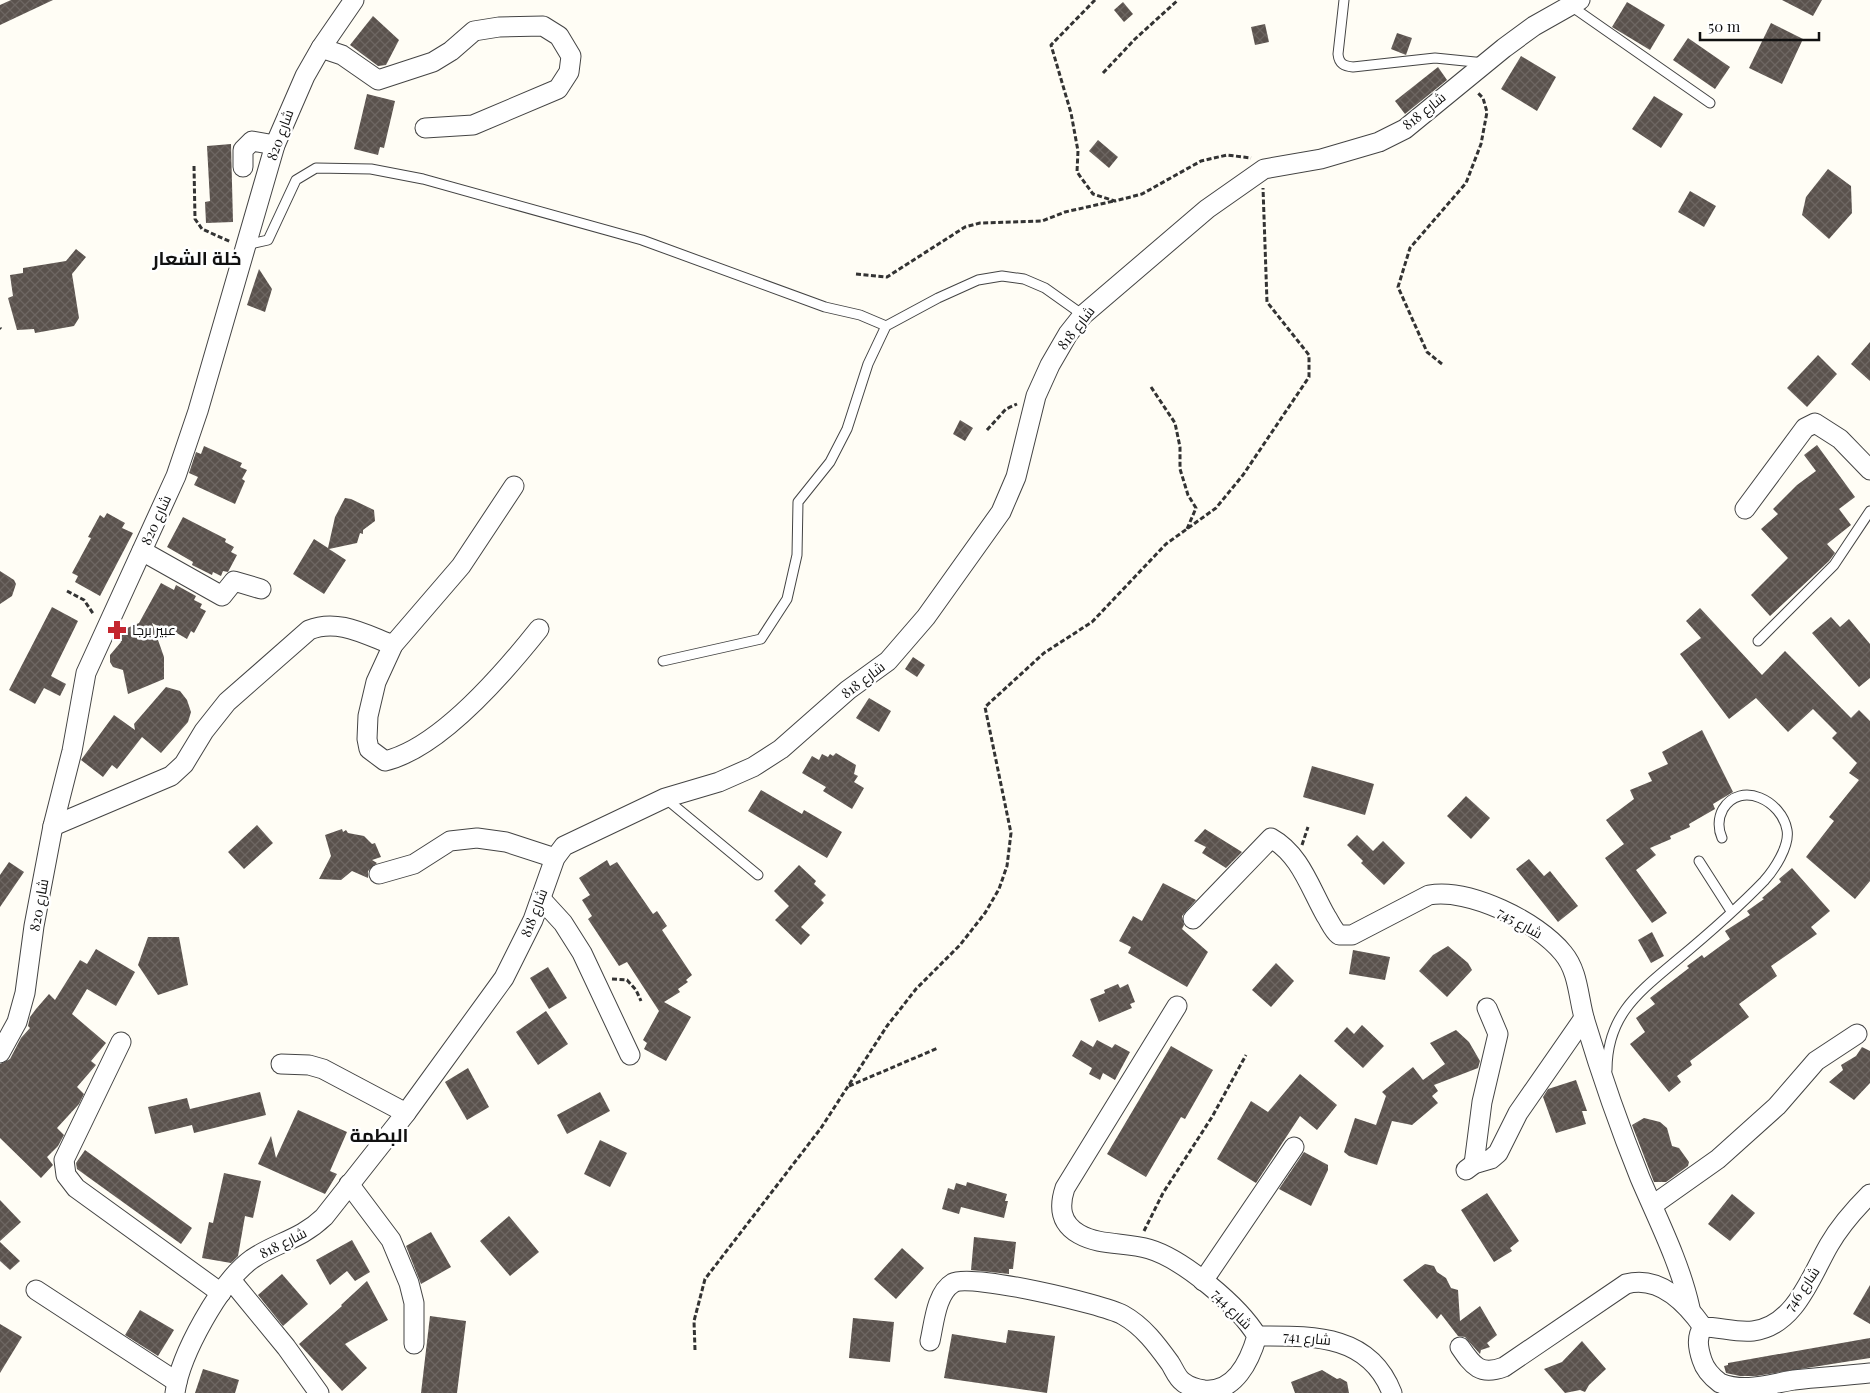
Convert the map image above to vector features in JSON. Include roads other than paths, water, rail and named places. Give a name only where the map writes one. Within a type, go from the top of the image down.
[{"type":"street","name":"شارع 820","points":[[0,1052],[17,1022],[25,993],[34,926],[53,826],[72,751],[86,673],[176,476],[198,411],[275,145],[301,83],[321,48],[354,0]]},
{"type":"street","name":"شارع 818","points":[[176,1387],[197,1333],[226,1286],[250,1261],[268,1249],[310,1230],[324,1217],[406,1114],[504,978],[519,952],[555,858],[564,846],[665,798],[719,782],[753,768],[781,749],[848,690],[894,654],[926,617],[1001,512],[1016,477],[1036,396],[1050,365],[1068,334],[1084,315],[1207,209],[1264,169],[1321,159],[1379,142],[1405,129],[1465,78],[1534,26],[1576,3]]},
{"type":"street","points":[[321,48],[342,55],[378,80],[433,62],[452,51],[474,31],[500,27],[543,26],[559,36],[571,56],[569,72],[558,89],[473,125],[425,128]]},
{"type":"street","points":[[243,167],[243,150],[252,141],[275,145]]},
{"type":"street","points":[[1745,509],[1805,428],[1815,423],[1840,439],[1870,470]]},
{"type":"street","points":[[514,486],[461,566],[393,645],[376,682],[368,716],[367,739],[369,749],[385,761],[398,758],[417,747],[448,724],[507,668],[539,629]]},
{"type":"street","points":[[142,551],[222,596],[234,582],[261,589]]},
{"type":"street","points":[[53,826],[171,776],[184,764],[204,731],[227,702],[308,630],[322,625],[345,628],[359,631],[393,645]]},
{"type":"street","points":[[379,874],[414,864],[450,841],[477,838],[506,842],[555,858]]},
{"type":"street","name":"شارع 745","points":[[1193,919],[1271,838],[1280,842],[1296,859],[1319,903],[1339,935],[1352,934],[1429,895],[1440,893],[1468,898],[1524,922],[1554,943],[1564,954],[1575,976],[1584,1018],[1607,1088],[1641,1180],[1653,1205],[1690,1308]]},
{"type":"street","points":[[541,898],[563,923],[582,953],[630,1055]]},
{"type":"street","name":"شارع 744","points":[[930,1341],[940,1301],[954,1282],[969,1280],[1001,1284],[1122,1314],[1141,1328],[1154,1342],[1178,1388],[1210,1390],[1226,1385],[1246,1364],[1257,1336],[1248,1321],[1229,1301],[1203,1281],[1149,1249],[1095,1241],[1077,1233],[1064,1218],[1060,1203],[1065,1188],[1177,1006]]},
{"type":"street","points":[[1486,1008],[1498,1034],[1482,1102],[1470,1167],[1491,1160],[1498,1153],[1518,1113],[1584,1018]]},
{"type":"street","points":[[1653,1205],[1718,1159],[1776,1106],[1816,1062],[1857,1034]]},
{"type":"street","points":[[121,1042],[64,1160],[66,1175],[76,1188],[226,1286],[286,1347],[319,1393]]},
{"type":"street","points":[[281,1064],[309,1065],[323,1069],[406,1114]]},
{"type":"street","points":[[1203,1281],[1294,1147]]},
{"type":"street","points":[[349,1184],[392,1240],[409,1283],[414,1303],[414,1344]]},
{"type":"street","name":"شارع 746","points":[[1703,1327],[1754,1331],[1771,1325],[1787,1313],[1811,1280],[1828,1246],[1842,1225],[1870,1194]]},
{"type":"street","points":[[1460,1347],[1474,1364],[1482,1370],[1490,1372],[1504,1367],[1626,1284],[1635,1282],[1654,1284],[1690,1308],[1703,1327],[1698,1338],[1698,1351],[1704,1367],[1720,1383],[1738,1390],[1761,1389],[1792,1380],[1870,1373]]},
{"type":"street","points":[[36,1290],[176,1387]]},
{"type":"street","name":"شارع 741","points":[[1257,1336],[1333,1339],[1351,1346],[1374,1363],[1392,1393]]},
{"type":"lane","points":[[1344,0],[1338,54],[1339,60],[1344,66],[1353,67],[1436,58],[1485,63]]},
{"type":"lane","points":[[1576,3],[1710,103]]},
{"type":"lane","points":[[245,247],[268,240],[296,180],[316,168],[371,169],[423,179],[642,240],[826,307],[860,315],[886,326]]},
{"type":"lane","points":[[663,661],[761,639],[774,620],[787,599],[797,555],[798,502],[834,454],[847,429],[868,364],[886,326],[938,298],[978,280],[1002,276],[1024,279],[1045,288],[1084,315]]},
{"type":"lane","points":[[1758,641],[1834,566],[1870,511]]},
{"type":"lane","points":[[1607,1088],[1607,1053],[1614,1027],[1623,1012],[1652,980],[1768,877],[1787,841],[1788,831],[1774,807],[1755,795],[1740,795],[1732,798],[1721,813],[1719,832],[1722,838]]},
{"type":"lane","points":[[665,798],[758,875]]},
{"type":"lane","points":[[1699,861],[1731,911]]},
{"type":"place","name":"عبير برجا","points":[[117,630]]},
{"type":"district","name":"خلة الشعار","points":[[197,258]]},
{"type":"district","name":"البطمة","points":[[379,1135]]}]
